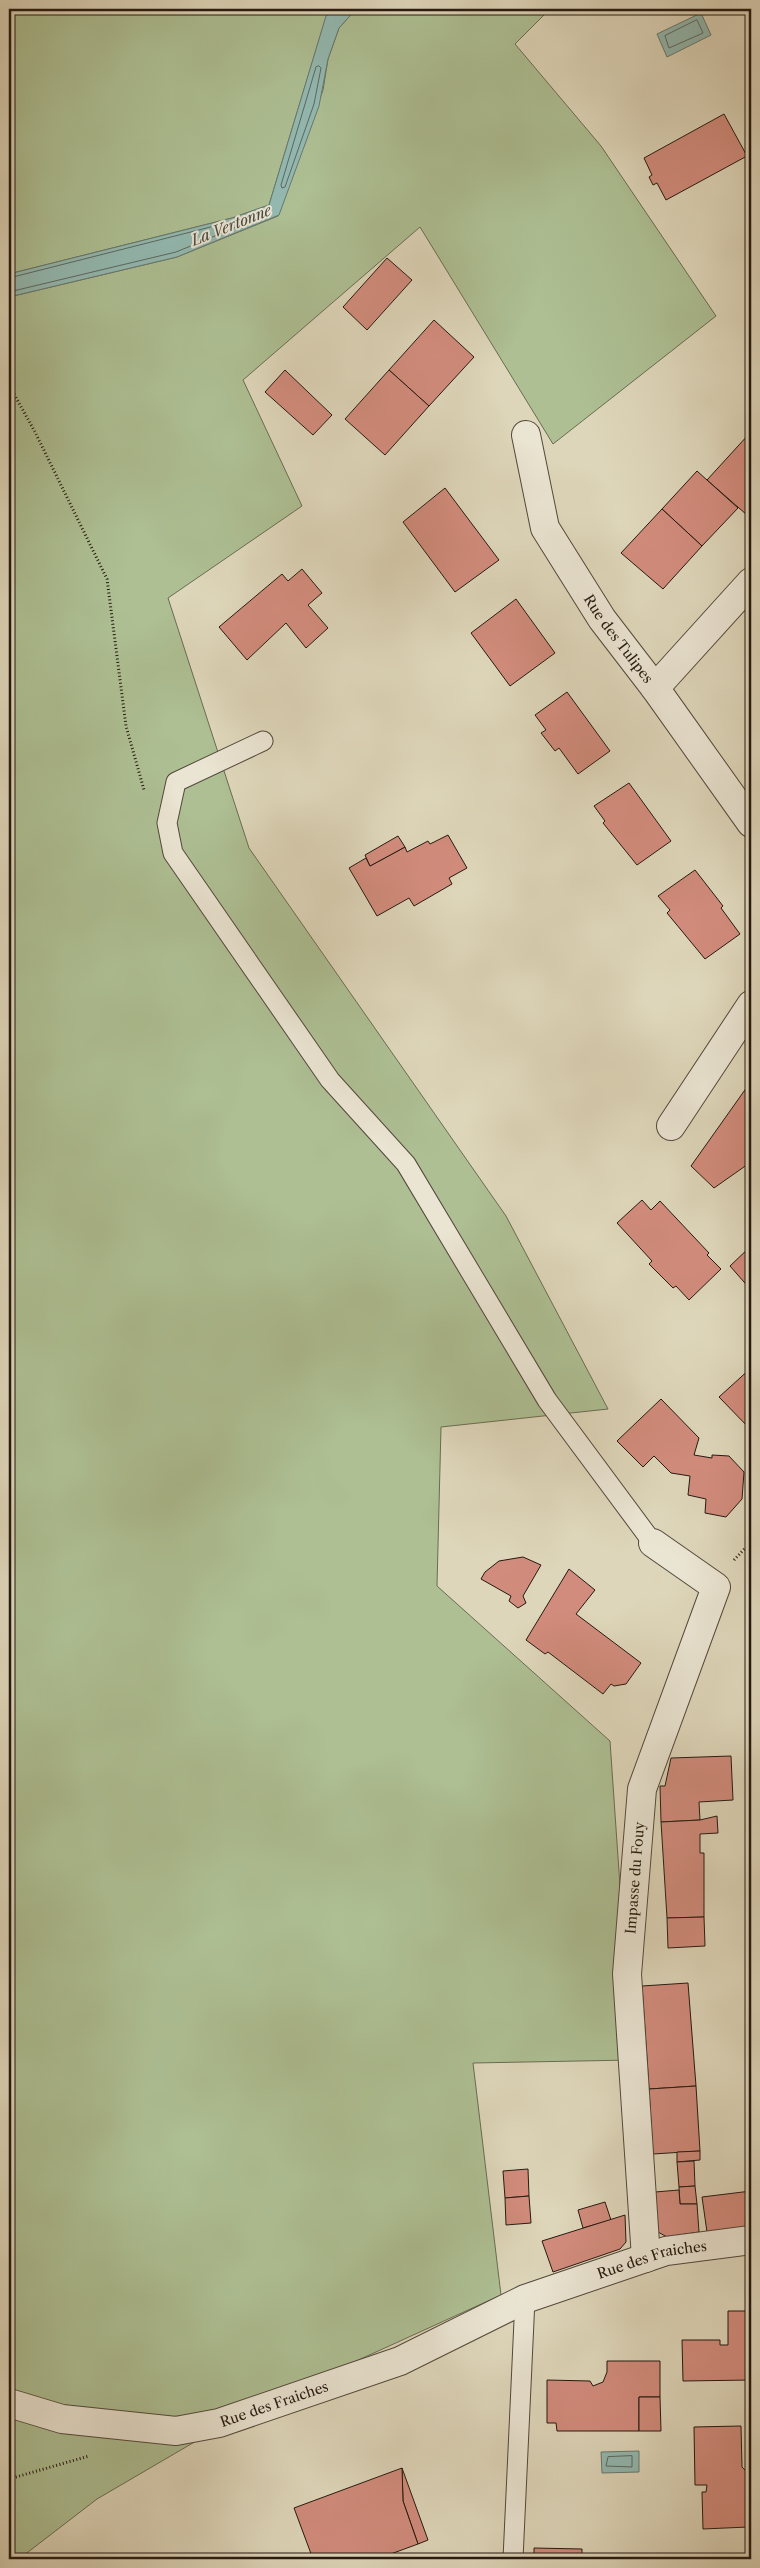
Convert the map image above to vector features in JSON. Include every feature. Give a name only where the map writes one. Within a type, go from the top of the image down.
[{"type":"street","name":"Rue des Tulipes","points":[[526,435],[544,528],[602,619],[655,688],[751,824]]},
{"type":"street","points":[[655,688],[751,582]]},
{"type":"street","points":[[671,1126],[751,1005]]},
{"type":"street","name":"Impasse du Fouy","points":[[646,2258],[627,1974],[642,1789],[716,1587],[653,1543]]},
{"type":"street","name":"Rue des Fraiches","points":[[9,2403],[62,2419],[176,2431],[219,2424],[400,2361],[525,2299],[666,2251],[751,2240]]},
{"type":"lane","points":[[263,740],[176,782],[166,822],[173,853],[330,1080],[406,1164],[547,1400],[653,1543]]},
{"type":"lane","points":[[513,2559],[525,2299]]},
{"type":"path","points":[[9,385],[35,432],[107,578],[126,726],[146,797],[172,802]]},
{"type":"path","points":[[9,2547],[19,2559]]},
{"type":"green space","points":[[9,9],[334,9],[326,17],[269,205],[232,218],[9,274]]},
{"type":"green space","points":[[356,9],[550,9],[515,44],[601,146],[716,316],[553,444],[420,227],[243,380],[302,506],[168,598],[249,848],[506,1216],[608,1409],[441,1427],[437,1586],[610,1741],[632,2060],[473,2063],[501,2295],[251,2409],[97,2499],[19,2559],[9,2559],[9,297],[177,257],[278,216],[323,90],[328,59],[339,28]]},
{"type":"water","name":"La Vertonne","points":[[334,9],[356,9],[339,28],[328,59],[319,106],[279,215],[177,257],[9,297],[9,274],[232,218],[269,205],[326,16]]},
{"type":"water","points":[[701,13],[711,35],[667,57],[657,34]]},
{"type":"water","points":[[639,2451],[639,2472],[602,2473],[601,2452]]},
{"type":"building","points":[[724,114],[747,156],[666,200],[657,183],[653,185],[649,177],[652,175],[644,158]]},
{"type":"building","points":[[387,258],[412,280],[367,330],[343,307]]},
{"type":"building","points":[[434,320],[474,357],[429,406],[389,370]]},
{"type":"building","points":[[285,370],[332,415],[313,435],[265,392]]},
{"type":"building","points":[[389,370],[429,406],[385,455],[345,419]]},
{"type":"building","points":[[749,434],[751,436],[751,511],[747,515],[707,480]]},
{"type":"building","points":[[697,471],[738,508],[702,546],[662,509]]},
{"type":"building","points":[[445,488],[499,560],[455,592],[403,522]]},
{"type":"building","points":[[662,509],[702,546],[663,589],[621,553]]},
{"type":"building","points":[[302,569],[322,593],[308,605],[328,628],[306,648],[286,623],[247,660],[219,627],[282,574],[288,581]]},
{"type":"building","points":[[516,599],[555,653],[510,686],[471,633]]},
{"type":"building","points":[[567,692],[610,751],[578,774],[559,748],[555,751],[541,733],[546,730],[535,715]]},
{"type":"building","points":[[751,728],[751,739],[746,734]]},
{"type":"building","points":[[629,783],[671,841],[637,865],[603,823],[605,821],[594,806]]},
{"type":"building","points":[[448,835],[467,868],[449,878],[452,884],[414,906],[409,898],[377,916],[349,868],[366,858],[370,866],[405,847],[407,852],[428,841],[430,844]]},
{"type":"building","points":[[398,836],[405,847],[370,866],[365,855]]},
{"type":"building","points":[[695,870],[723,906],[721,908],[740,934],[705,959],[667,913],[670,910],[658,896]]},
{"type":"building","points":[[747,1087],[751,1092],[751,1162],[714,1188],[691,1166]]},
{"type":"building","points":[[642,1200],[651,1210],[660,1201],[709,1253],[707,1255],[721,1269],[689,1300],[676,1286],[673,1288],[649,1264],[652,1261],[617,1223]]},
{"type":"building","points":[[751,1246],[751,1290],[730,1266]]},
{"type":"building","points":[[751,1368],[751,1430],[719,1397]]},
{"type":"building","points":[[661,1399],[699,1438],[694,1455],[712,1458],[712,1455],[729,1456],[744,1472],[742,1499],[726,1517],[705,1513],[706,1499],[688,1495],[690,1476],[671,1473],[654,1456],[643,1467],[617,1441]]},
{"type":"building","points":[[523,1557],[541,1565],[523,1596],[526,1603],[518,1608],[509,1601],[511,1596],[481,1579],[485,1572],[499,1561]]},
{"type":"building","points":[[569,1569],[595,1590],[576,1614],[641,1663],[626,1684],[614,1686],[611,1684],[603,1694],[548,1652],[545,1654],[526,1640]]},
{"type":"building","points":[[731,1756],[733,1800],[699,1802],[700,1820],[661,1822],[660,1786],[665,1786],[671,1758]]},
{"type":"building","points":[[717,1816],[718,1833],[700,1834],[700,1853],[704,1853],[704,1917],[667,1918],[661,1822],[700,1820]]},
{"type":"building","points":[[704,1917],[705,1946],[668,1948],[667,1918]]},
{"type":"building","points":[[688,1983],[696,2086],[649,2089],[642,1986]]},
{"type":"building","points":[[696,2086],[700,2151],[653,2154],[649,2089]]},
{"type":"building","points":[[700,2151],[700,2160],[677,2162],[677,2152]]},
{"type":"building","points":[[694,2161],[695,2186],[679,2187],[677,2162]]},
{"type":"building","points":[[528,2169],[529,2196],[505,2198],[503,2171]]},
{"type":"building","points":[[695,2186],[697,2204],[680,2204],[679,2187]]},
{"type":"building","points":[[679,2190],[680,2204],[697,2204],[699,2232],[667,2237],[658,2232],[655,2192]]},
{"type":"building","points":[[751,2191],[751,2226],[707,2232],[702,2197]]},
{"type":"building","points":[[529,2196],[531,2223],[506,2225],[505,2198]]},
{"type":"building","points":[[605,2202],[611,2220],[583,2228],[578,2210]]},
{"type":"building","points":[[625,2215],[626,2242],[620,2249],[553,2272],[542,2241]]},
{"type":"building","points":[[728,2311],[751,2311],[751,2380],[683,2381],[682,2340],[720,2340],[720,2345],[728,2345]]},
{"type":"building","points":[[607,2361],[660,2361],[660,2397],[639,2397],[639,2431],[557,2431],[556,2423],[547,2423],[547,2380],[590,2381],[593,2386],[603,2382],[607,2372]]},
{"type":"building","points":[[639,2397],[660,2397],[661,2431],[639,2431]]},
{"type":"building","points":[[741,2426],[742,2467],[747,2472],[748,2527],[703,2529],[702,2492],[706,2492],[707,2485],[695,2485],[694,2427]]},
{"type":"building","points":[[402,2468],[428,2540],[418,2544],[403,2501]]},
{"type":"building","points":[[402,2468],[403,2501],[418,2544],[377,2559],[313,2559],[294,2508]]},
{"type":"building","points":[[534,2548],[582,2549],[582,2559],[534,2559]]}]
